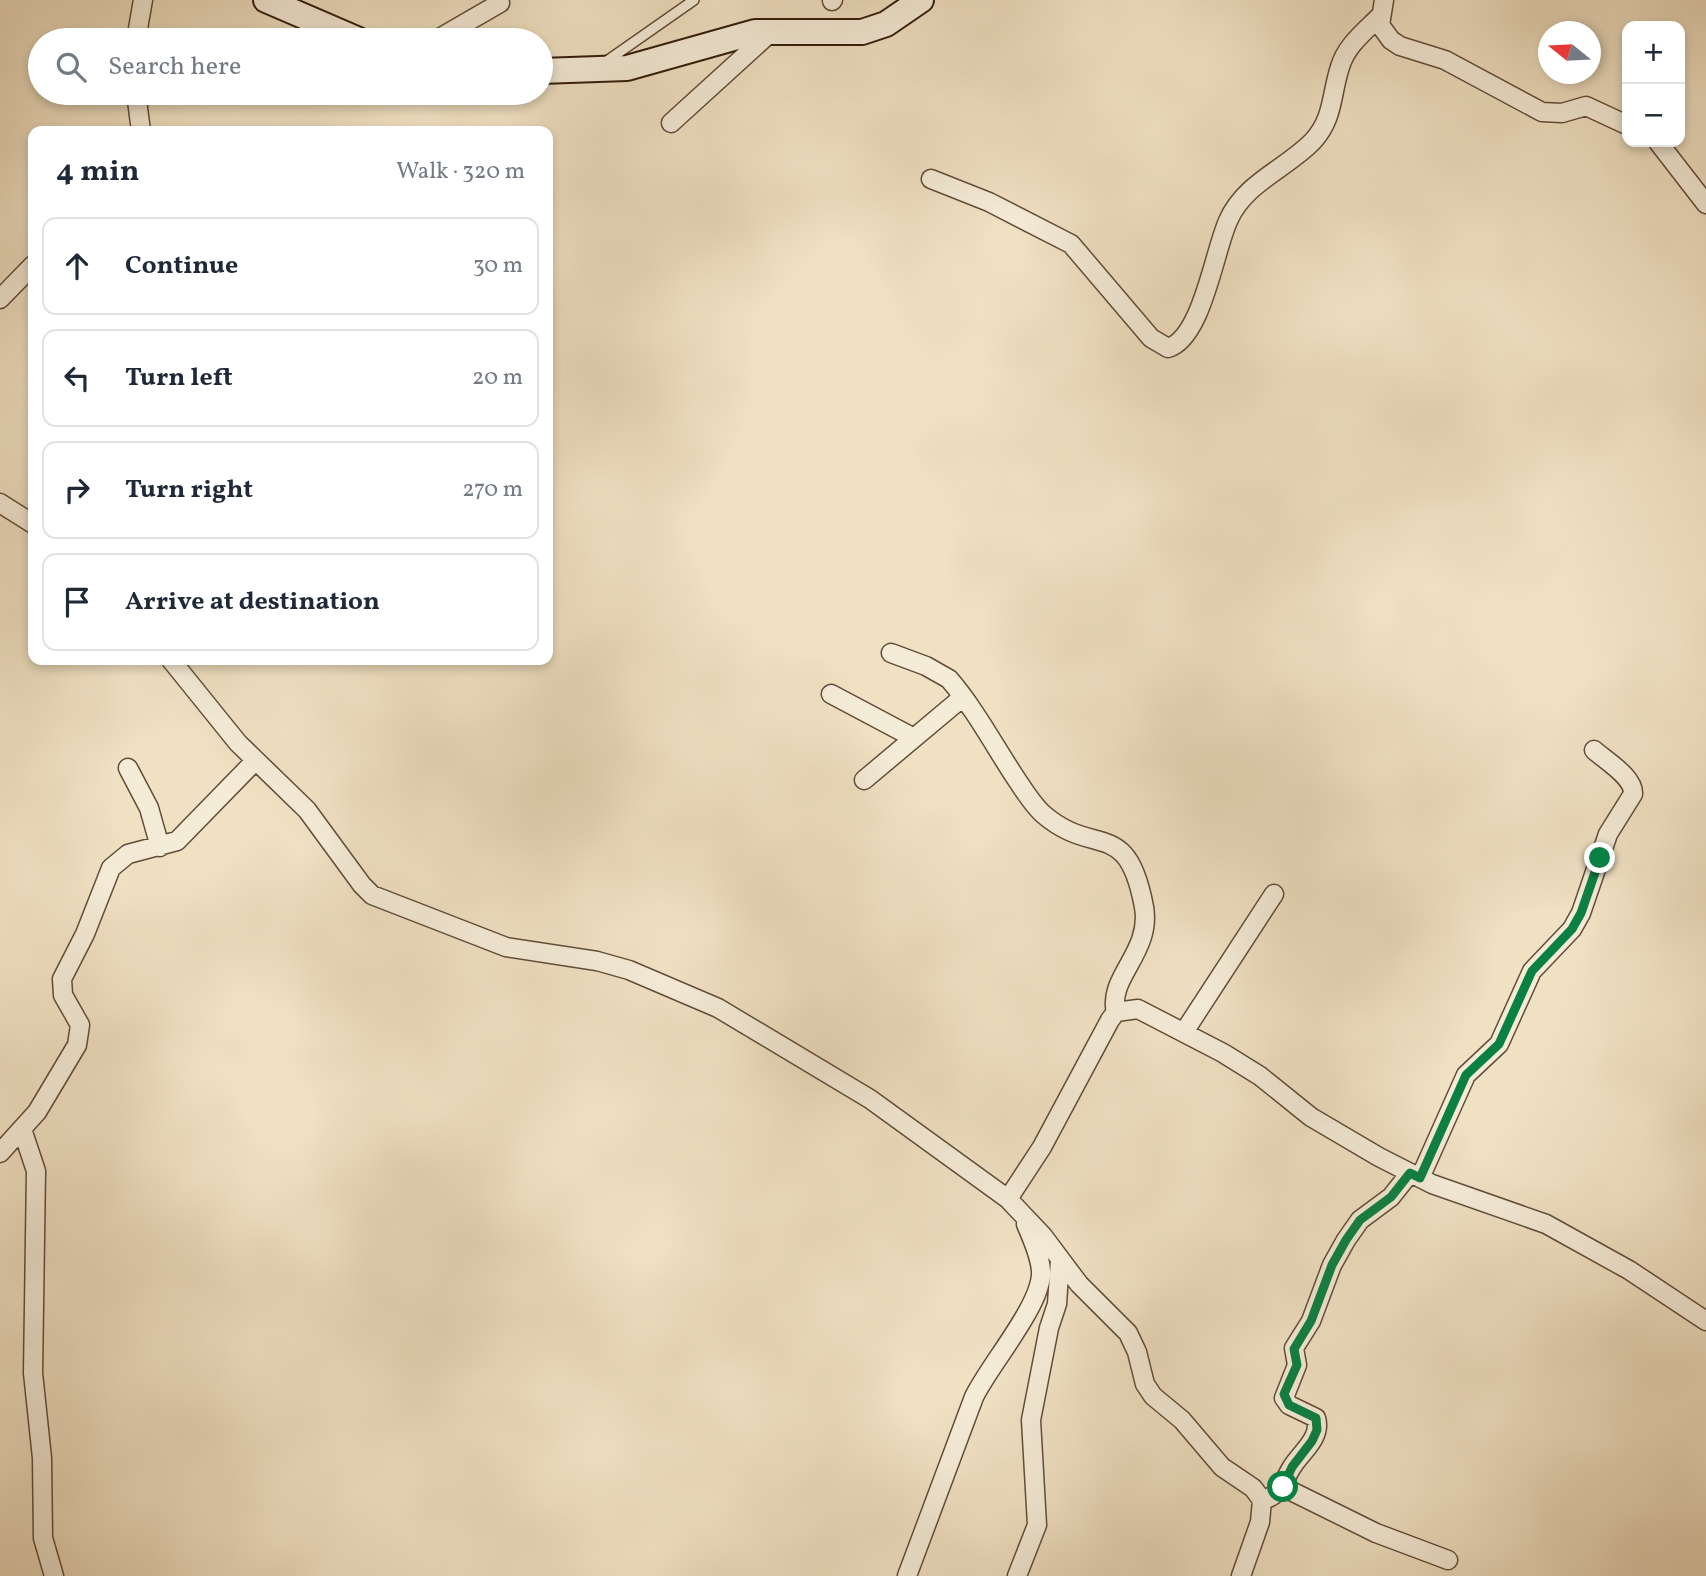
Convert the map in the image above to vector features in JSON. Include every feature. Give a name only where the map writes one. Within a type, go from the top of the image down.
[{"type":"street","points":[[138,28],[143,0]]},
{"type":"street","points":[[265,0],[331,28]]},
{"type":"street","points":[[553,71],[650,63],[740,34],[862,32],[886,24],[921,0]]},
{"type":"street","points":[[457,28],[500,3]]},
{"type":"street","points":[[1382,8],[1383,32],[1391,40],[1445,60],[1542,112],[1562,113],[1586,106],[1622,123]]},
{"type":"street","points":[[931,179],[989,202],[1071,244],[1151,338],[1168,348],[1178,345],[1194,320],[1228,219],[1237,204],[1312,142],[1323,128],[1331,112],[1344,56],[1382,8]]},
{"type":"street","points":[[671,123],[771,32]]},
{"type":"street","points":[[138,105],[141,126]]},
{"type":"street","points":[[1662,147],[1693,192],[1706,204]]},
{"type":"street","points":[[0,299],[28,270]]},
{"type":"street","points":[[0,503],[28,521]]},
{"type":"street","points":[[891,653],[926,666],[949,679],[1042,813],[1072,831],[1119,849],[1133,866],[1145,912],[1144,932],[1138,953],[1114,996],[1116,1012],[1097,1041],[1042,1147],[1008,1199]]},
{"type":"street","points":[[175,665],[255,761],[307,810],[362,886],[372,895],[506,947],[597,961],[629,970],[718,1008],[870,1099],[1008,1199],[1022,1212],[1060,1261],[1129,1333],[1137,1352],[1144,1384],[1153,1396],[1182,1420],[1215,1460],[1253,1488],[1262,1500],[1260,1522],[1241,1576]]},
{"type":"street","points":[[831,694],[914,738]]},
{"type":"street","points":[[864,780],[963,697]]},
{"type":"street","points":[[1262,1500],[1283,1487],[1292,1467],[1312,1441],[1318,1424],[1313,1415],[1285,1401],[1285,1390],[1297,1363],[1294,1348],[1311,1321],[1332,1265],[1360,1220],[1415,1175],[1466,1075],[1499,1044],[1532,971],[1572,929],[1581,913],[1608,834],[1633,793],[1633,786],[1626,778],[1594,750]]},
{"type":"street","points":[[0,1153],[37,1112],[77,1045],[80,1025],[62,995],[62,979],[85,933],[107,876],[128,854],[160,847],[183,836],[255,761]]},
{"type":"street","points":[[128,768],[149,808],[160,847]]},
{"type":"street","points":[[1184,1032],[1274,894]]},
{"type":"street","points":[[1116,1012],[1138,1009],[1184,1032],[1259,1076],[1311,1117],[1415,1175],[1546,1224],[1629,1270],[1706,1321]]},
{"type":"street","points":[[22,1129],[36,1171],[33,1373],[42,1458],[43,1538],[54,1576]]},
{"type":"street","points":[[907,1576],[974,1397],[987,1371],[1021,1322],[1039,1283],[1041,1268],[1022,1212]]},
{"type":"street","points":[[1017,1576],[1037,1525],[1031,1420],[1049,1328],[1057,1304],[1060,1261]]},
{"type":"street","points":[[1283,1487],[1376,1533],[1448,1560]]},
{"type":"lane","points":[[598,69],[613,55],[694,0]]},
{"type":"route","points":[[1283,1487],[1292,1467],[1317,1430],[1316,1418],[1289,1405],[1284,1394],[1297,1365],[1294,1349],[1311,1321],[1336,1256],[1360,1220],[1391,1197],[1410,1173],[1420,1178],[1466,1075],[1499,1044],[1532,971],[1572,929],[1581,913],[1600,858]]}]
